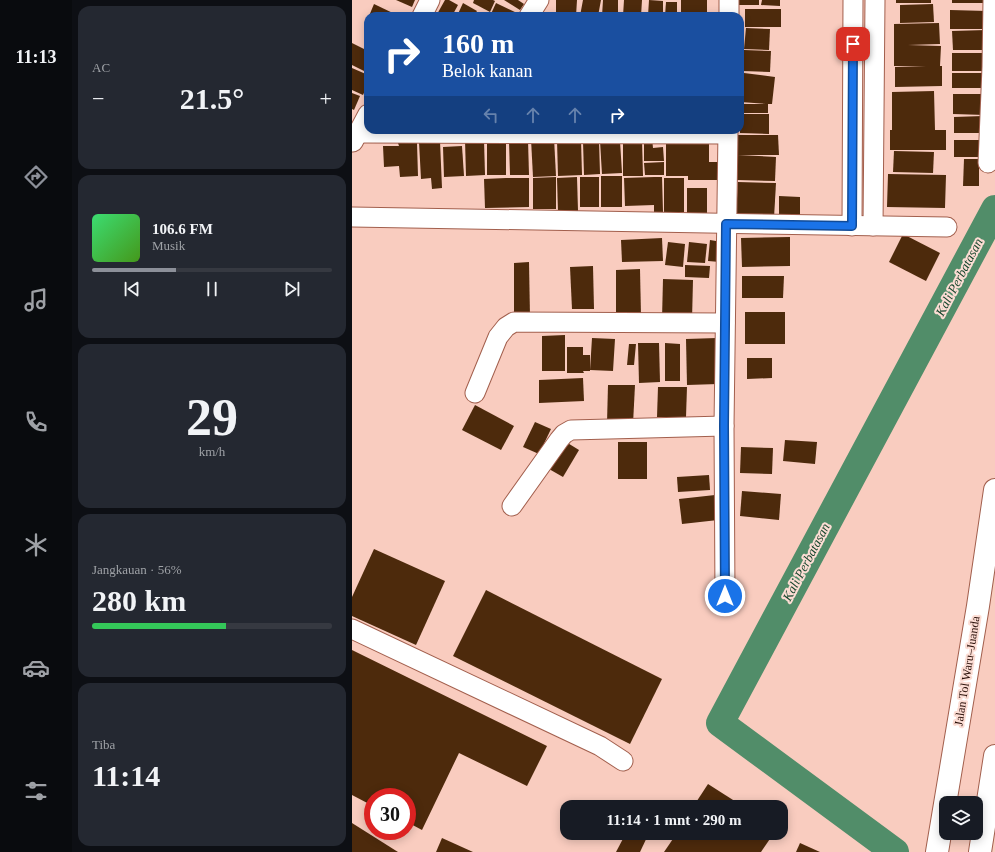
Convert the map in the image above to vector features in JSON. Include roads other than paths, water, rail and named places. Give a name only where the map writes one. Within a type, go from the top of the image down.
[{"type":"highway","name":"Jalan Tol Waru–Juanda","points":[[937,852],[995,490]]},
{"type":"highway","points":[[980,852],[995,756]]},
{"type":"street","points":[[424,12],[430,0]]},
{"type":"street","points":[[531,12],[538,0]]},
{"type":"street","points":[[729,0],[729,12]]},
{"type":"street","points":[[852,226],[853,0]]},
{"type":"street","points":[[873,226],[876,0]]},
{"type":"street","points":[[988,163],[993,70],[993,0]]},
{"type":"street","points":[[364,121],[355,138],[604,134]]},
{"type":"street","points":[[725,596],[724,426],[728,134]]},
{"type":"street","points":[[852,177],[874,178]]},
{"type":"street","points":[[352,217],[947,227]]},
{"type":"street","points":[[476,393],[498,337],[506,327],[514,322],[725,323]]},
{"type":"street","points":[[512,506],[559,440],[564,434],[571,430],[724,426]]},
{"type":"street","points":[[352,628],[600,746],[623,761]]},
{"type":"waterway","name":"Kali Perbatasan","points":[[895,852],[720,723],[995,209]]}]
